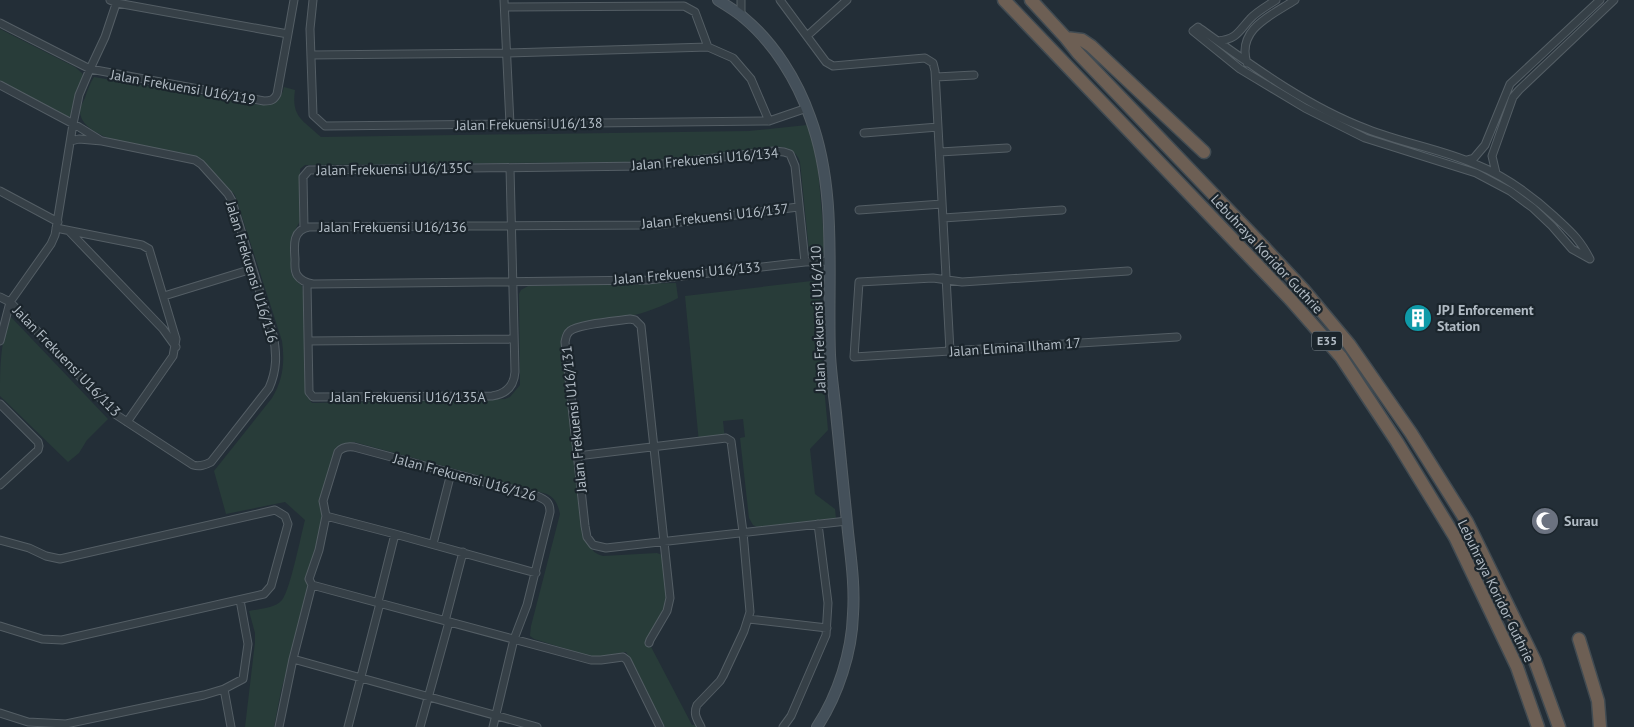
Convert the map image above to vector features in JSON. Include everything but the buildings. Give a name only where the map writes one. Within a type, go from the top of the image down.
[{"type":"highway","name":"Lebuhraya Koridor Guthrie","points":[[1004,0],[1290,299],[1342,357],[1398,442],[1455,537],[1517,666],[1538,727]]},
{"type":"highway","name":"Lebuhraya Koridor Guthrie","points":[[1031,0],[1078,53],[1303,289],[1349,344],[1411,433],[1467,522],[1535,661],[1559,727]]},
{"type":"highway","points":[[1066,38],[1082,40],[1091,46],[1204,152]]},
{"type":"highway","points":[[1579,639],[1598,701],[1600,727]]},
{"type":"street","name":"Jalan Frekuensi U16/119","points":[[0,23],[90,69],[268,101],[275,98],[277,94],[294,0]]},
{"type":"street","name":"Jalan Frekuensi U16/138","points":[[313,0],[310,28],[313,115],[326,126],[769,121],[807,108]]},
{"type":"street","name":"Jalan Frekuensi U16/110","points":[[718,0],[741,16],[779,56],[807,108],[817,137],[825,182],[830,261],[830,355],[847,521],[853,589],[853,614],[847,657],[836,689],[823,719],[817,727]]},
{"type":"street","points":[[741,0],[741,16]]},
{"type":"street","points":[[780,0],[826,62],[833,66],[925,58],[932,62],[936,77],[950,351]]},
{"type":"street","points":[[807,36],[847,0]]},
{"type":"street","points":[[1218,41],[1228,40],[1235,36],[1250,18],[1276,0]]},
{"type":"street","points":[[1248,63],[1244,50],[1250,32],[1295,0]]},
{"type":"street","points":[[1466,160],[1474,158],[1485,145],[1510,84],[1600,0]]},
{"type":"street","points":[[1496,173],[1492,164],[1492,156],[1513,97],[1614,0]]},
{"type":"street","points":[[115,1],[288,34]]},
{"type":"street","name":"Jalan Frekuensi U16/113","points":[[0,340],[10,302],[51,244],[57,225],[79,96],[105,37],[115,1]]},
{"type":"street","points":[[510,124],[504,3],[684,6],[695,12],[708,47]]},
{"type":"street","points":[[1198,27],[1218,41],[1248,63],[1309,101],[1367,129],[1466,160],[1496,173],[1515,184],[1538,200],[1572,232],[1590,259],[1572,249],[1552,226],[1510,191],[1476,173],[1365,138],[1312,112],[1240,69],[1193,31],[1198,27]]},
{"type":"street","points":[[311,55],[506,53],[708,47],[733,58],[751,79],[769,121]]},
{"type":"street","points":[[936,77],[974,75]]},
{"type":"street","points":[[0,86],[80,127],[102,141]]},
{"type":"street","points":[[864,132],[938,127]]},
{"type":"street","points":[[70,141],[79,139],[102,141]]},
{"type":"street","name":"Jalan Frekuensi U16/116","points":[[102,141],[189,158],[201,164],[232,201],[275,344],[274,376],[268,388],[211,462],[202,466]]},
{"type":"street","points":[[940,152],[1007,148]]},
{"type":"street","name":"Jalan Frekuensi U16/134","points":[[510,168],[652,166],[774,151],[784,152],[790,154],[795,166],[804,262]]},
{"type":"street","points":[[308,341],[514,339],[510,168]]},
{"type":"street","name":"Jalan Frekuensi U16/135C","points":[[304,228],[303,177],[309,170],[510,168]]},
{"type":"street","points":[[0,191],[69,231],[142,245],[149,249],[176,339],[176,347],[173,356],[127,422]]},
{"type":"street","points":[[859,210],[942,204]]},
{"type":"street","name":"Jalan Frekuensi U16/137","points":[[512,226],[657,225],[798,207]]},
{"type":"street","points":[[943,218],[1062,210]]},
{"type":"street","name":"Jalan Frekuensi U16/136","points":[[307,283],[297,275],[295,270],[294,242],[304,228],[512,226]]},
{"type":"street","points":[[69,231],[163,328],[176,347]]},
{"type":"street","name":"Jalan Frekuensi U16/133","points":[[514,282],[655,279],[804,262],[830,261]]},
{"type":"street","points":[[164,296],[252,269]]},
{"type":"street","points":[[946,280],[962,282],[1128,271]]},
{"type":"street","name":"Jalan Elmina Ilham 17","points":[[946,280],[933,278],[859,282],[854,357],[1176,337]]},
{"type":"street","points":[[307,283],[514,282]]},
{"type":"street","name":"Jalan Frekuensi U16/135A","points":[[307,283],[310,394],[315,397],[498,395],[509,389],[515,378],[514,339]]},
{"type":"street","points":[[0,297],[10,302]]},
{"type":"street","name":"Jalan Frekuensi U16/113","points":[[10,302],[115,414],[193,465],[202,466]]},
{"type":"street","name":"Jalan Frekuensi U16/131","points":[[665,541],[641,326],[635,320],[630,319],[571,330],[565,342],[586,533],[593,545],[606,548],[847,521]]},
{"type":"street","points":[[0,404],[38,442],[39,446],[38,450],[0,485]]},
{"type":"street","points":[[577,456],[726,438],[732,444],[743,532],[750,606],[749,619],[724,676],[695,709],[695,715],[701,727]]},
{"type":"street","name":"Jalan Frekuensi U16/126","points":[[326,516],[323,501],[338,452],[344,447],[354,447],[537,496],[547,502],[550,512],[536,573],[527,606],[514,640],[493,727]]},
{"type":"street","points":[[433,544],[451,473]]},
{"type":"street","points":[[0,540],[29,548],[60,560],[275,510],[285,516],[288,524],[272,586],[264,594],[62,640],[42,639],[0,626]]},
{"type":"street","points":[[279,727],[293,659],[312,585],[309,579],[319,550],[326,516],[536,573]]},
{"type":"street","points":[[783,727],[791,716],[824,643],[827,628],[828,604],[818,524]]},
{"type":"street","points":[[348,727],[395,534]]},
{"type":"street","points":[[649,644],[670,604],[665,541]]},
{"type":"street","points":[[420,727],[429,697],[463,552]]},
{"type":"street","points":[[312,585],[591,660],[626,658],[660,727]]},
{"type":"street","points":[[0,713],[28,722],[66,724],[204,695],[224,689],[243,679],[248,644],[240,600]]},
{"type":"street","points":[[749,619],[827,628]]},
{"type":"street","points":[[293,659],[537,727]]},
{"type":"street","points":[[224,689],[232,727]]},
{"type":"green space","points":[[0,29],[75,67],[82,73],[83,76],[69,117],[0,82]]},
{"type":"green space","points":[[94,77],[260,105],[270,104],[279,99],[284,87],[295,90],[294,99],[297,112],[304,122],[321,137],[749,131],[807,125],[810,129],[818,169],[825,250],[816,256],[810,255],[809,251],[800,162],[793,152],[782,147],[656,161],[305,165],[300,169],[300,221],[291,238],[291,273],[302,286],[303,292],[306,395],[312,403],[505,399],[510,397],[520,385],[519,294],[521,290],[528,286],[676,283],[678,298],[641,313],[578,325],[566,340],[587,540],[597,554],[603,556],[657,553],[662,555],[671,597],[649,643],[692,725],[699,727],[665,727],[626,652],[597,657],[589,656],[534,639],[530,636],[560,514],[553,498],[547,494],[354,442],[346,444],[334,452],[321,497],[327,516],[308,585],[308,595],[281,691],[274,727],[245,727],[255,642],[255,633],[249,611],[272,606],[282,600],[292,575],[305,520],[285,502],[226,514],[214,471],[276,391],[282,371],[282,341],[235,195],[197,157],[130,144],[95,132],[85,123],[80,112]]},
{"type":"green space","points":[[820,280],[821,354],[828,430],[810,449],[815,494],[835,509],[836,519],[757,527],[753,525],[749,518],[740,438],[745,437],[743,419],[723,421],[725,440],[699,443],[685,296]]},
{"type":"green space","points":[[11,317],[108,419],[87,440],[79,453],[68,462],[0,396],[2,348]]},
{"type":"place","name":"JPJ Enforcement Station","points":[[1418,318]]},
{"type":"place","name":"Surau","points":[[1545,521]]}]
